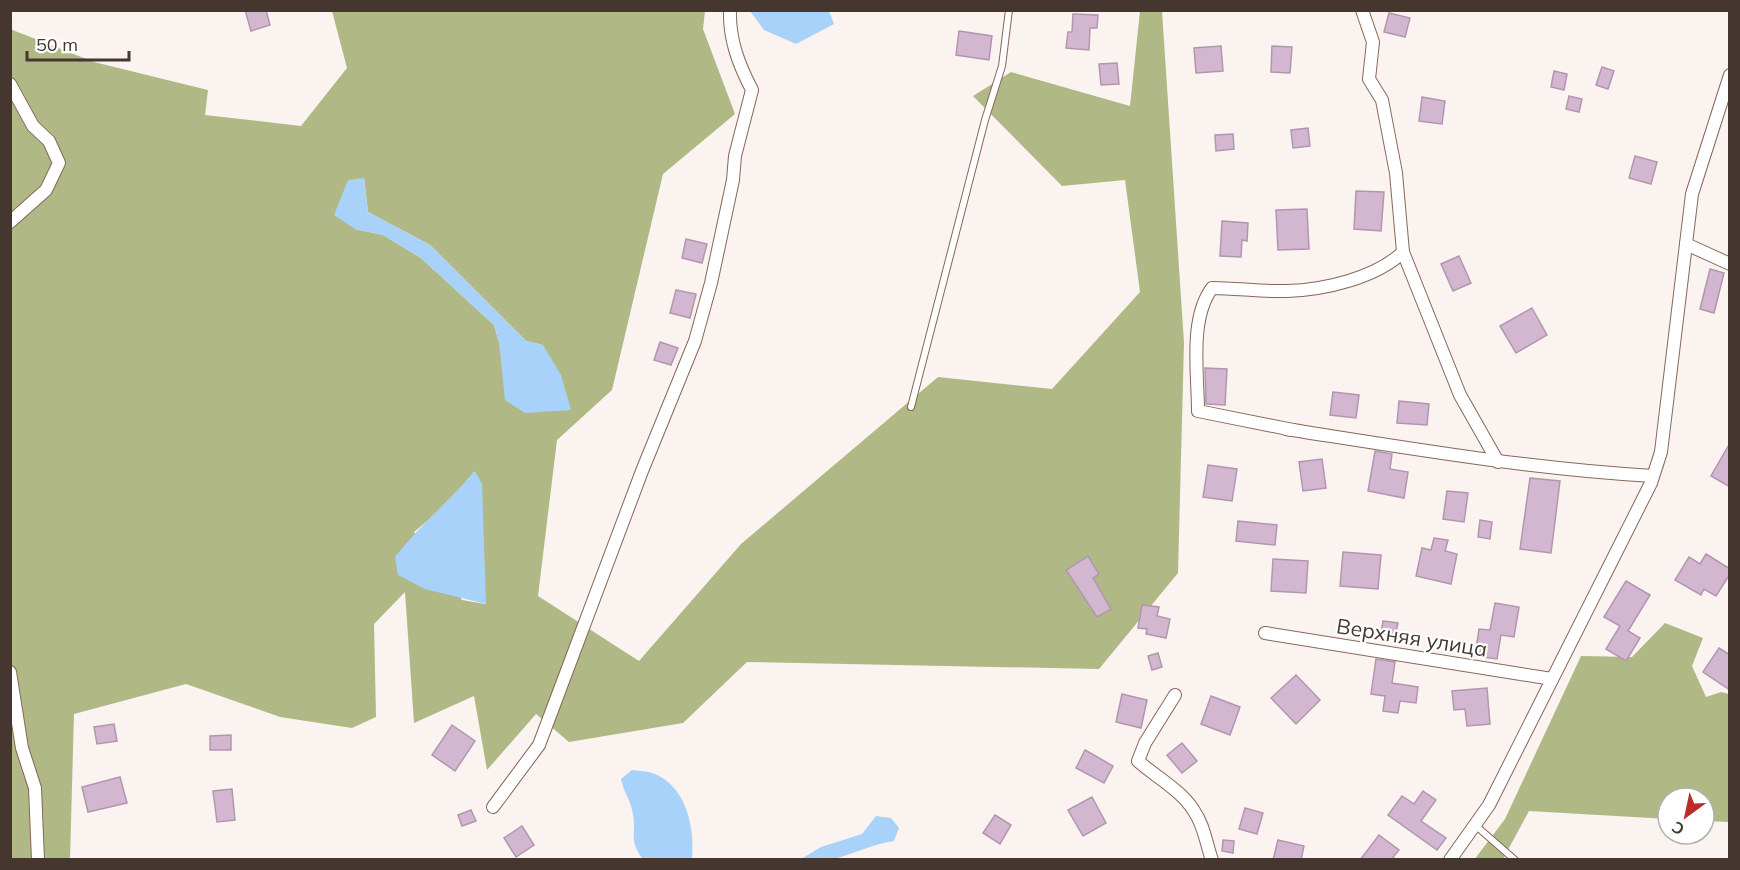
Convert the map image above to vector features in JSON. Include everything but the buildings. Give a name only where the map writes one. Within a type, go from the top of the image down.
[{"type":"street","points":[[494,807],[539,745],[642,471],[695,340],[711,283],[733,180],[735,156],[752,90],[739,66],[733,42],[730,10]]},
{"type":"street","points":[[1362,10],[1373,42],[1369,79],[1382,100],[1392,145],[1403,252],[1460,395],[1498,462]]},
{"type":"street","points":[[1450,860],[1489,805],[1653,476],[1661,452],[1692,194],[1730,75]]},
{"type":"street","points":[[10,84],[33,126],[49,141],[58,163],[46,190],[10,222]]},
{"type":"street","points":[[1686,244],[1730,264]]},
{"type":"street","points":[[1403,252],[1392,263],[1363,275],[1319,287],[1286,291],[1212,288],[1206,297],[1199,330],[1198,411],[1289,429],[1498,462],[1576,472],[1653,476]]},
{"type":"street","name":"Верхняя улица","points":[[1265,633],[1552,679]]},
{"type":"street","points":[[10,672],[22,748],[35,788],[38,860]]},
{"type":"street","points":[[1175,695],[1145,743],[1138,761],[1172,787],[1193,809],[1212,860]]},
{"type":"lane","points":[[911,407],[985,120],[1002,66],[1009,10]]},
{"type":"lane","points":[[1475,825],[1515,860]]},
{"type":"green space","points":[[332,11],[705,11],[703,29],[735,114],[663,174],[612,390],[557,440],[538,596],[639,661],[741,544],[938,377],[1052,389],[1140,292],[1125,180],[1062,186],[973,96],[1011,72],[1130,106],[1140,11],[1162,11],[1184,343],[1178,573],[1099,669],[747,662],[683,723],[569,742],[536,714],[487,770],[474,696],[414,723],[405,592],[374,624],[376,717],[352,728],[280,717],[186,684],[74,714],[70,859],[11,859],[10,29],[94,62],[208,90],[205,115],[301,126],[347,68]],"holes":[[[364,178],[368,212],[430,245],[526,341],[543,345],[499,342],[494,325],[421,258],[383,235],[355,229]],[[474,472],[486,604],[462,600],[414,532],[445,506]]]},
{"type":"green space","points":[[1665,623],[1703,638],[1692,666],[1706,697],[1721,692],[1729,694],[1729,822],[1716,821],[1716,786],[1656,786],[1656,818],[1529,811],[1503,859],[1474,860],[1505,819],[1581,656],[1632,657]]},
{"type":"water","points":[[750,11],[829,11],[834,24],[796,44],[764,30]]},
{"type":"water","points":[[364,178],[368,212],[430,245],[526,341],[543,345],[561,375],[571,410],[525,413],[505,400],[499,342],[494,325],[421,258],[383,235],[355,229],[334,215],[348,180]]},
{"type":"water","points":[[475,471],[482,484],[486,604],[425,589],[398,575],[395,557]]},
{"type":"water","points":[[632,770],[655,774],[674,788],[681,798],[690,821],[692,858],[696,859],[643,859],[635,846],[634,818],[621,779]]},
{"type":"water","points":[[876,816],[891,818],[899,828],[894,841],[830,860],[801,859],[821,847],[862,834]]}]
